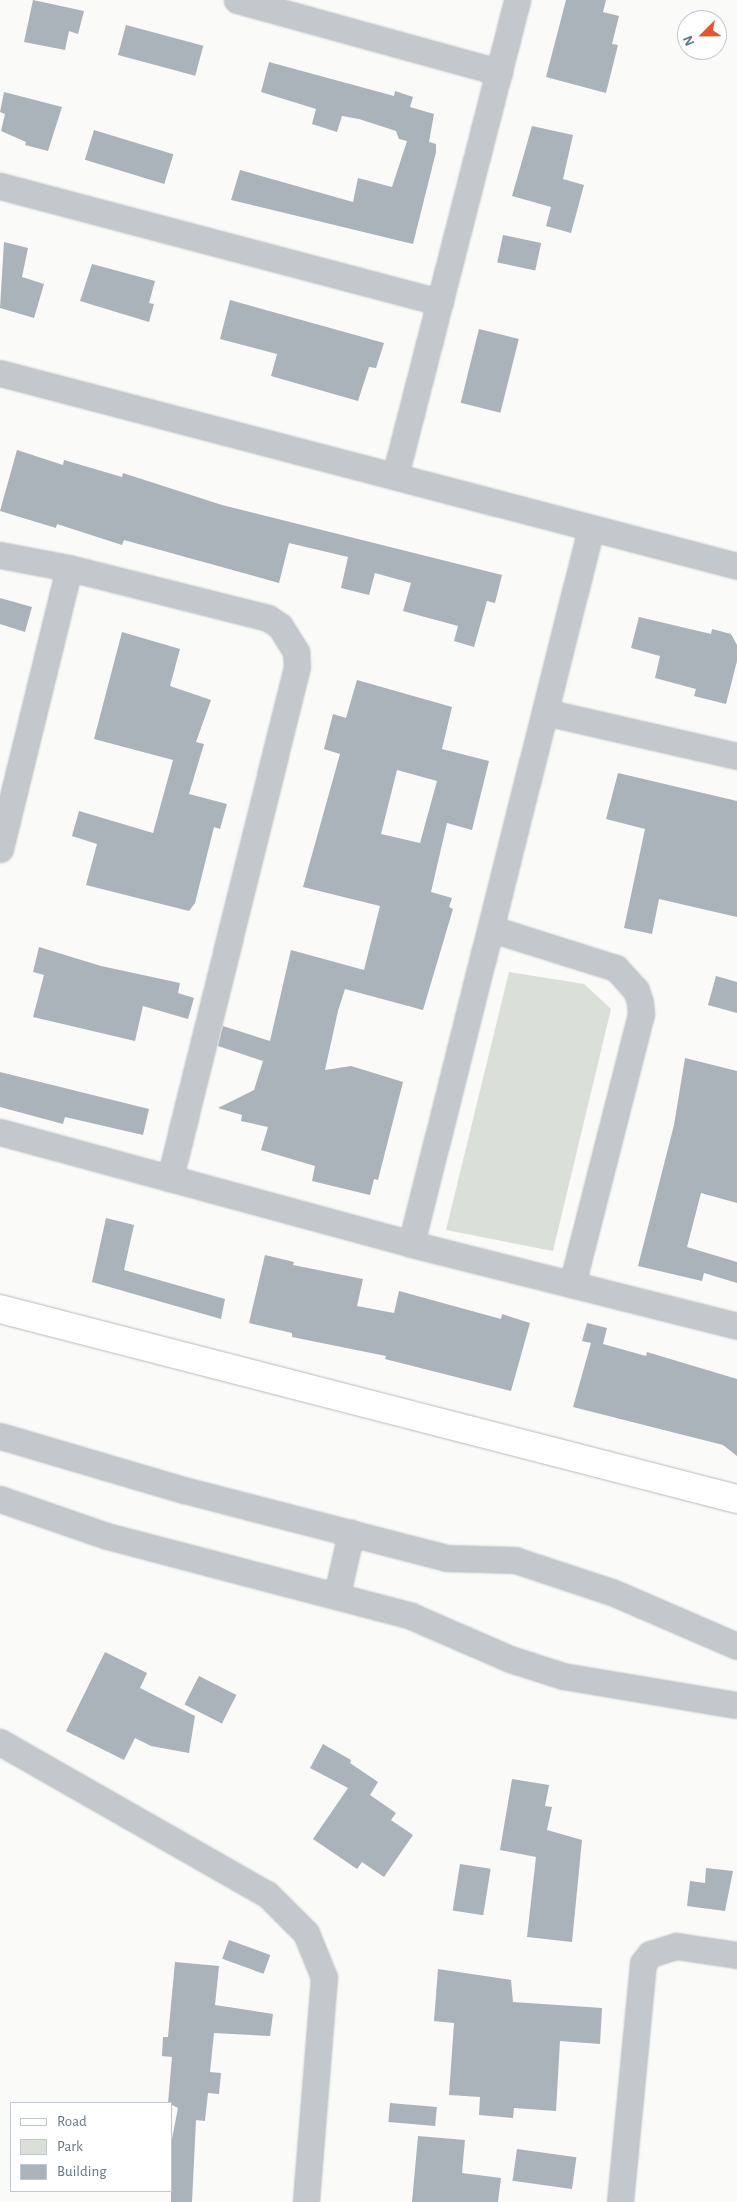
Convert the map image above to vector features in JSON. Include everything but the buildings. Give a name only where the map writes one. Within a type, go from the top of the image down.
[{"type":"main road","points":[[0,1309],[737,1499]]},
{"type":"street","points":[[394,476],[517,0]]},
{"type":"street","points":[[249,2],[499,72]]},
{"type":"street","points":[[0,186],[440,302]]},
{"type":"street","points":[[0,373],[737,566]]},
{"type":"street","points":[[411,1244],[492,929],[591,528]]},
{"type":"street","points":[[0,555],[69,568],[268,618],[280,626],[296,652],[298,667],[170,1178]]},
{"type":"street","points":[[0,849],[69,568]]},
{"type":"street","points":[[545,712],[737,756]]},
{"type":"street","points":[[492,929],[616,968],[636,990],[640,1002],[641,1014],[572,1284]]},
{"type":"street","points":[[0,1132],[411,1244],[737,1326]]},
{"type":"street","points":[[0,1436],[184,1490],[446,1558],[523,1562],[612,1592],[737,1646]]},
{"type":"street","points":[[0,1499],[107,1536],[337,1594],[411,1616],[510,1659],[563,1676],[737,1705]]},
{"type":"street","points":[[337,1594],[351,1533]]},
{"type":"street","points":[[0,1742],[268,1894],[306,1933],[324,1977],[306,2202]]},
{"type":"street","points":[[620,2202],[643,1963],[650,1954],[676,1946],[737,1955]]},
{"type":"green space","points":[[509,972],[584,984],[611,1009],[553,1251],[446,1230]]}]
